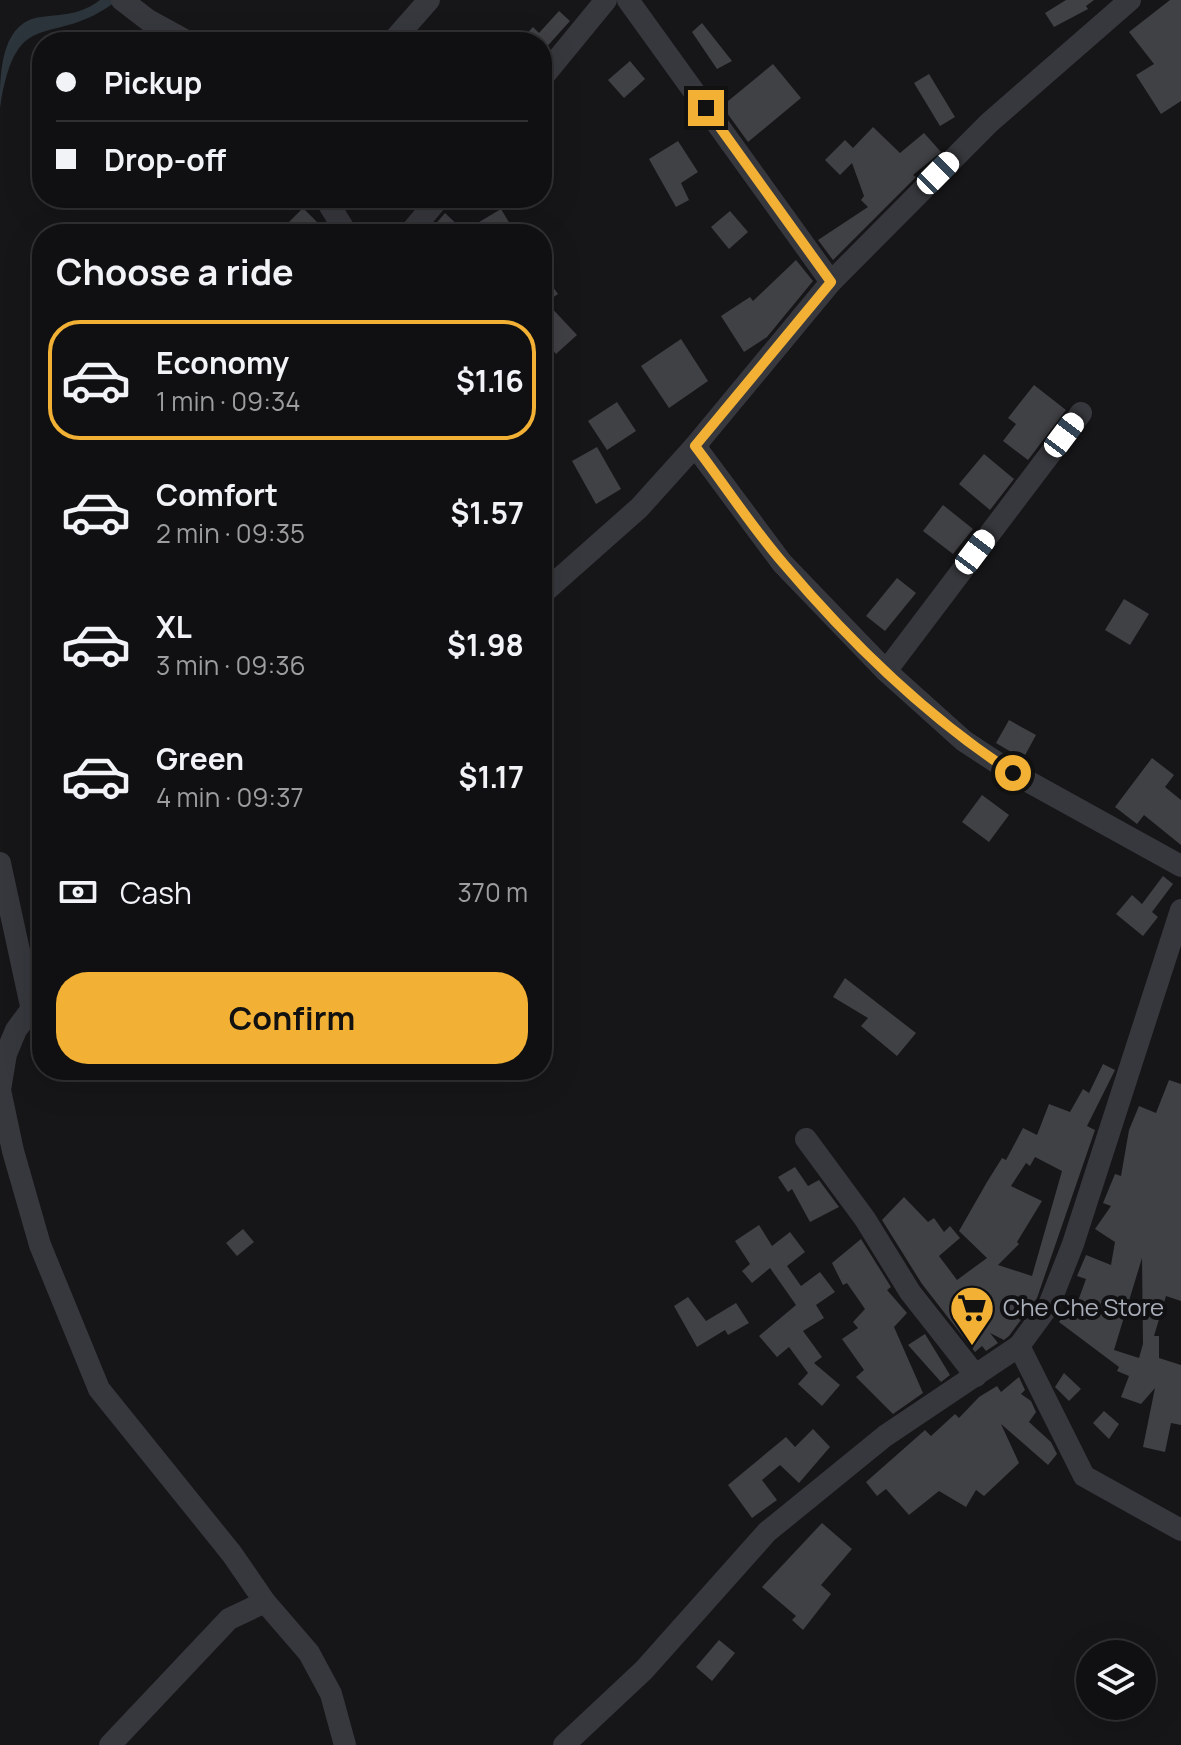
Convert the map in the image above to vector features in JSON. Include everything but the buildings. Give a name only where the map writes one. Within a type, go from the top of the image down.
[{"type":"street","points":[[401,32],[429,0]]},
{"type":"street","points":[[552,66],[606,0]]},
{"type":"street","points":[[628,0],[831,282]]},
{"type":"street","points":[[552,585],[639,508],[695,446],[831,282],[989,123],[1130,0]]},
{"type":"street","points":[[125,3],[172,32]]},
{"type":"street","points":[[417,224],[431,208]]},
{"type":"street","points":[[886,671],[1081,413]]},
{"type":"street","points":[[695,446],[782,563],[886,671],[964,741],[1013,773],[1181,866]]},
{"type":"street","points":[[0,863],[32,981]]},
{"type":"street","points":[[564,1745],[644,1670],[767,1532],[885,1436],[1019,1346],[1049,1305],[1073,1244],[1181,910]]},
{"type":"street","points":[[32,1009],[6,1054],[0,1090],[13,1151],[40,1245],[99,1389],[131,1433],[213,1531],[265,1602],[309,1653],[331,1694],[345,1745]]},
{"type":"street","points":[[806,1139],[865,1219],[910,1292],[976,1376]]},
{"type":"street","points":[[1019,1346],[1084,1476],[1181,1530]]},
{"type":"street","points":[[110,1745],[229,1619],[265,1602]]},
{"type":"shaded area","points":[[100,0],[118,0],[73,24],[32,32],[32,37],[16,53],[7,74],[0,108],[5,52],[17,29],[27,21],[79,11]]},
{"type":"place","name":"Che Che Store","points":[[972,1347]]},
{"type":"route","points":[[706,108],[831,282],[740,387],[695,446],[782,563],[886,671],[964,741],[1013,773]]}]
